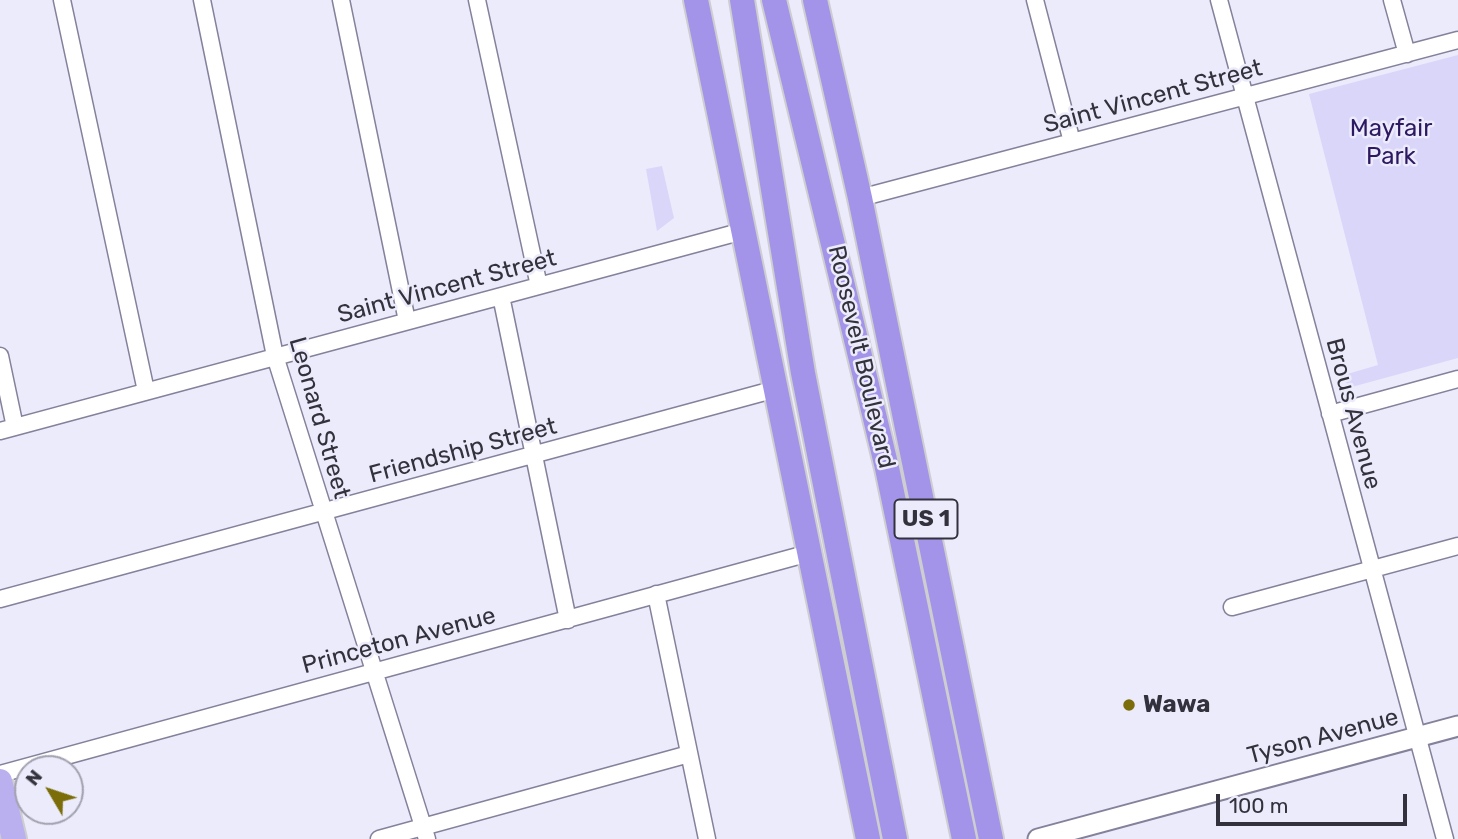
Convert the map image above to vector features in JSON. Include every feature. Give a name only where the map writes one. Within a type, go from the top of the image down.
[{"type":"highway","points":[[696,0],[868,839]]},
{"type":"highway","points":[[742,0],[803,373],[895,839]]},
{"type":"highway","name":"Roosevelt Boulevard","points":[[774,0],[887,468],[964,839]]},
{"type":"highway","name":"Roosevelt Boulevard","points":[[816,0],[839,114],[860,198],[991,839]]},
{"type":"highway","points":[[839,114],[842,274]]},
{"type":"highway","points":[[810,553],[872,722]]},
{"type":"main road","points":[[0,781],[14,839]]},
{"type":"street","points":[[62,0],[146,391]]},
{"type":"street","name":"Leonard Street","points":[[202,0],[275,356],[426,833]]},
{"type":"street","points":[[341,0],[407,321]]},
{"type":"street","points":[[477,0],[539,286]]},
{"type":"street","points":[[1035,0],[1072,142]]},
{"type":"street","name":"Brous Avenue","points":[[1219,0],[1445,839]]},
{"type":"street","points":[[1392,0],[1407,54]]},
{"type":"street","name":"Saint Vincent Street","points":[[860,198],[1458,40]]},
{"type":"street","name":"Saint Vincent Street","points":[[8,429],[743,231]]},
{"type":"street","points":[[501,296],[568,620]]},
{"type":"street","points":[[0,356],[8,429]]},
{"type":"street","points":[[1330,414],[1458,379]]},
{"type":"street","name":"Friendship Street","points":[[0,599],[776,389]]},
{"type":"street","points":[[1232,607],[1458,546]]},
{"type":"street","name":"Princeton Avenue","points":[[0,774],[810,553]]},
{"type":"street","points":[[656,594],[707,839]]},
{"type":"street","name":"Tyson Avenue","points":[[1038,839],[1458,726]]},
{"type":"street","points":[[379,839],[426,833],[689,754]]},
{"type":"green space","name":"Mayfair Park","points":[[1458,55],[1458,358],[1348,388],[1344,375],[1378,365],[1309,94]]},
{"type":"green space","points":[[662,166],[674,218],[657,231],[646,169]]},
{"type":"place","name":"Wawa","points":[[1129,705]]}]
